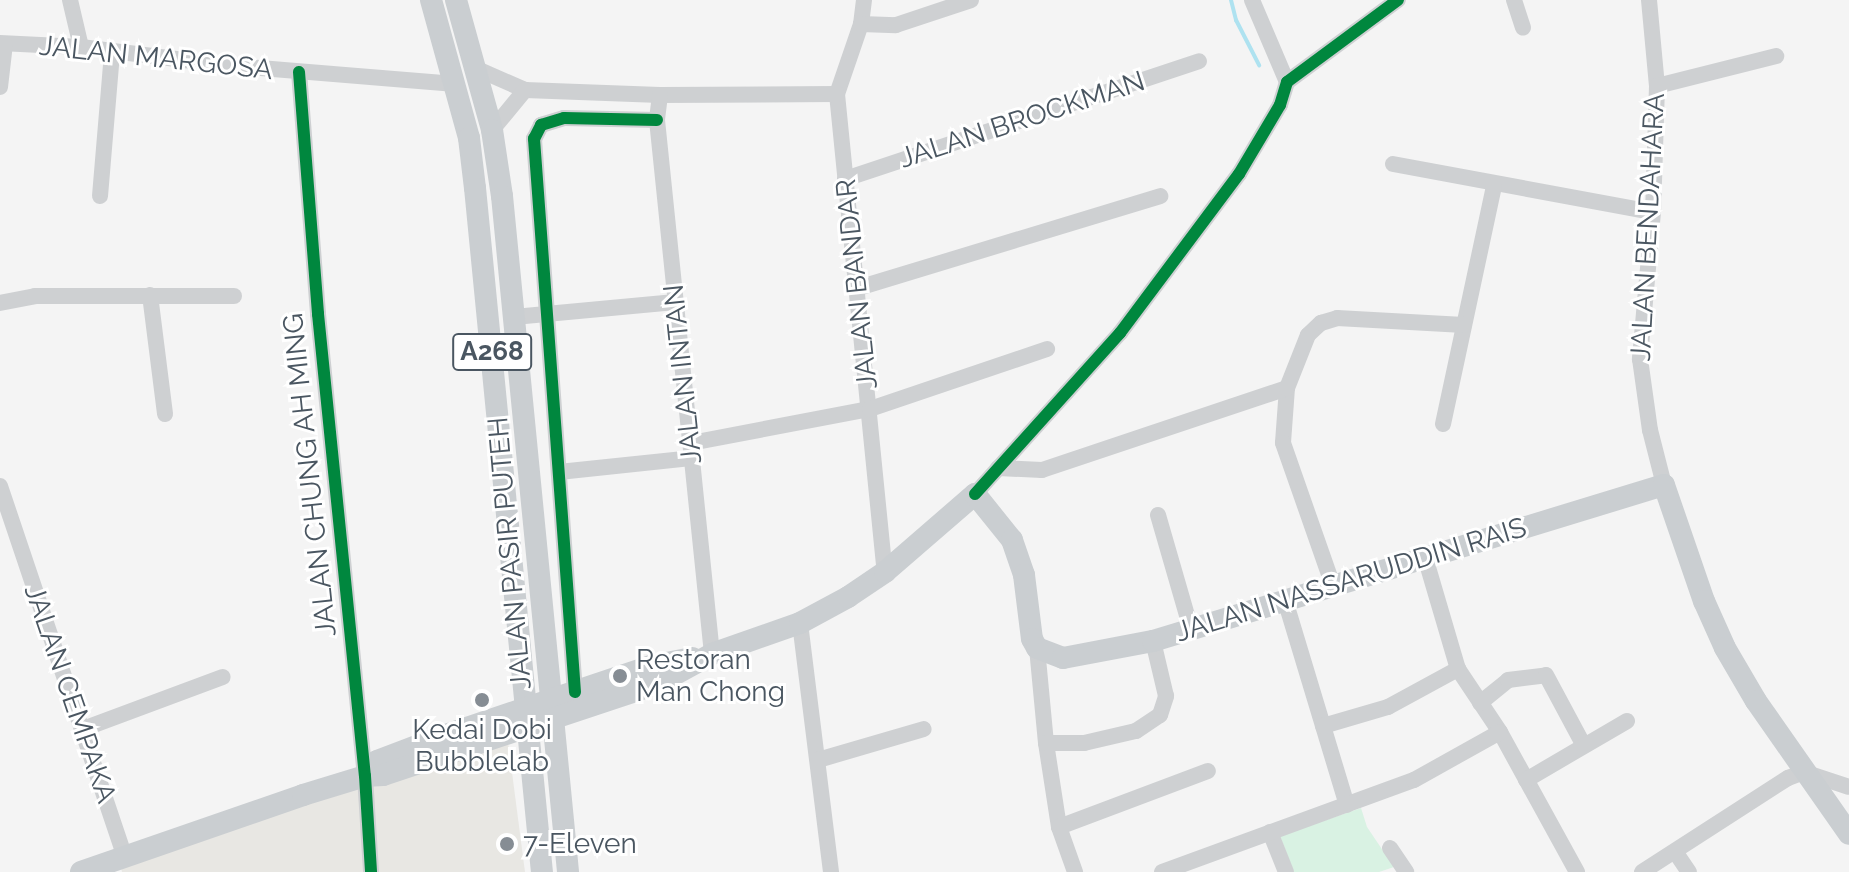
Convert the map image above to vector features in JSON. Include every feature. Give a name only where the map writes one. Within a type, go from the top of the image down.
[{"type":"main road","name":"JALAN PASIR PUTEH","points":[[431,0],[469,138],[524,719],[542,872]]},
{"type":"main road","name":"JALAN PASIR PUTEH","points":[[456,0],[492,130],[514,317],[568,872]]},
{"type":"main road","name":"JALAN NASSARUDDIN RAIS","points":[[1037,648],[1063,658],[1153,641],[1664,485]]},
{"type":"main road","name":"JALAN BENDAHARA","points":[[1664,485],[1704,601],[1725,648],[1804,772],[1849,834]]},
{"type":"main road","points":[[81,872],[119,863],[365,776],[383,775],[551,710],[657,684],[712,654],[800,623],[885,572],[975,494],[1012,540],[1024,575],[1032,639],[1037,648]]},
{"type":"street","points":[[70,0],[81,47]]},
{"type":"street","name":"JALAN BANDAR","points":[[864,0],[861,24],[837,94],[885,572]]},
{"type":"street","points":[[861,24],[896,25],[971,0]]},
{"type":"street","points":[[1252,0],[1287,82]]},
{"type":"street","points":[[1514,0],[1523,28]]},
{"type":"street","name":"JALAN BENDAHARA","points":[[1649,0],[1657,86],[1653,212],[1640,359],[1650,430],[1664,485]]},
{"type":"street","points":[[975,494],[1120,333],[1239,174],[1280,105],[1287,82],[1395,1]]},
{"type":"street","points":[[0,87],[3,43]]},
{"type":"street","name":"JALAN MARGOSA","points":[[3,43],[81,47],[299,72],[455,84]]},
{"type":"street","points":[[100,196],[112,52]]},
{"type":"street","points":[[1657,86],[1776,56]]},
{"type":"street","name":"JALAN BROCKMAN","points":[[845,179],[1199,61]]},
{"type":"street","points":[[475,68],[525,90],[660,95],[837,94]]},
{"type":"street","name":"JALAN CHUNG AH MING","points":[[299,72],[318,314],[365,776],[371,872]]},
{"type":"street","points":[[492,130],[525,90]]},
{"type":"street","name":"JALAN INTAN","points":[[660,95],[657,120],[712,654]]},
{"type":"street","points":[[576,702],[534,139],[541,125],[564,118],[657,120]]},
{"type":"street","points":[[1393,164],[1494,186],[1653,212]]},
{"type":"street","points":[[1443,424],[1494,186]]},
{"type":"street","points":[[858,288],[1160,196]]},
{"type":"street","points":[[150,295],[165,414]]},
{"type":"street","points":[[0,303],[35,296],[234,296]]},
{"type":"street","points":[[514,317],[675,302]]},
{"type":"street","points":[[1333,586],[1283,443],[1287,388],[1308,335],[1321,323],[1337,318],[1464,325]]},
{"type":"street","points":[[559,472],[692,450],[870,409],[1047,349]]},
{"type":"street","points":[[998,468],[1042,470],[1287,388]]},
{"type":"street","name":"JALAN CEMPAKA","points":[[0,486],[83,729],[119,863]]},
{"type":"street","points":[[1158,515],[1191,629]]},
{"type":"street","points":[[1425,557],[1458,669],[1500,732],[1577,872]]},
{"type":"street","points":[[1285,600],[1347,805]]},
{"type":"street","points":[[800,623],[831,872]]},
{"type":"street","points":[[1046,743],[1084,743],[1136,731],[1160,715],[1166,696],[1153,641]]},
{"type":"street","points":[[1037,648],[1046,743],[1059,827],[1075,872]]},
{"type":"street","points":[[1323,726],[1388,707],[1458,669]]},
{"type":"street","points":[[1480,703],[1508,680],[1546,675],[1583,744]]},
{"type":"street","points":[[83,729],[223,677]]},
{"type":"street","points":[[1526,780],[1627,721]]},
{"type":"street","points":[[818,760],[924,729]]},
{"type":"street","points":[[1162,872],[1414,780],[1500,732]]},
{"type":"street","points":[[1059,827],[1208,771]]},
{"type":"street","points":[[1642,872],[1676,853],[1788,778],[1804,772],[1849,787]]},
{"type":"street","points":[[1270,832],[1286,872]]},
{"type":"street","points":[[1390,848],[1406,872]]},
{"type":"street","points":[[1676,853],[1689,872]]},
{"type":"shaded area","points":[[507,734],[525,872],[122,872],[119,859]]},
{"type":"green space","points":[[1361,808],[1367,827],[1394,867],[1379,872],[1294,872],[1280,836]]},
{"type":"waterway","points":[[1231,0],[1236,20],[1259,65]]},
{"type":"cycle path","points":[[975,494],[1120,333],[1239,174],[1280,105],[1287,82],[1398,0]]},
{"type":"cycle path","points":[[299,72],[318,314],[365,776],[371,872]]},
{"type":"cycle path","points":[[575,692],[534,139],[541,125],[564,118],[657,120]]},
{"type":"place","name":"Restoran Man Chong","points":[[620,676]]},
{"type":"place","name":"Kedai Dobi Bubblelab","points":[[482,700]]},
{"type":"place","name":"7-Eleven","points":[[507,844]]}]
